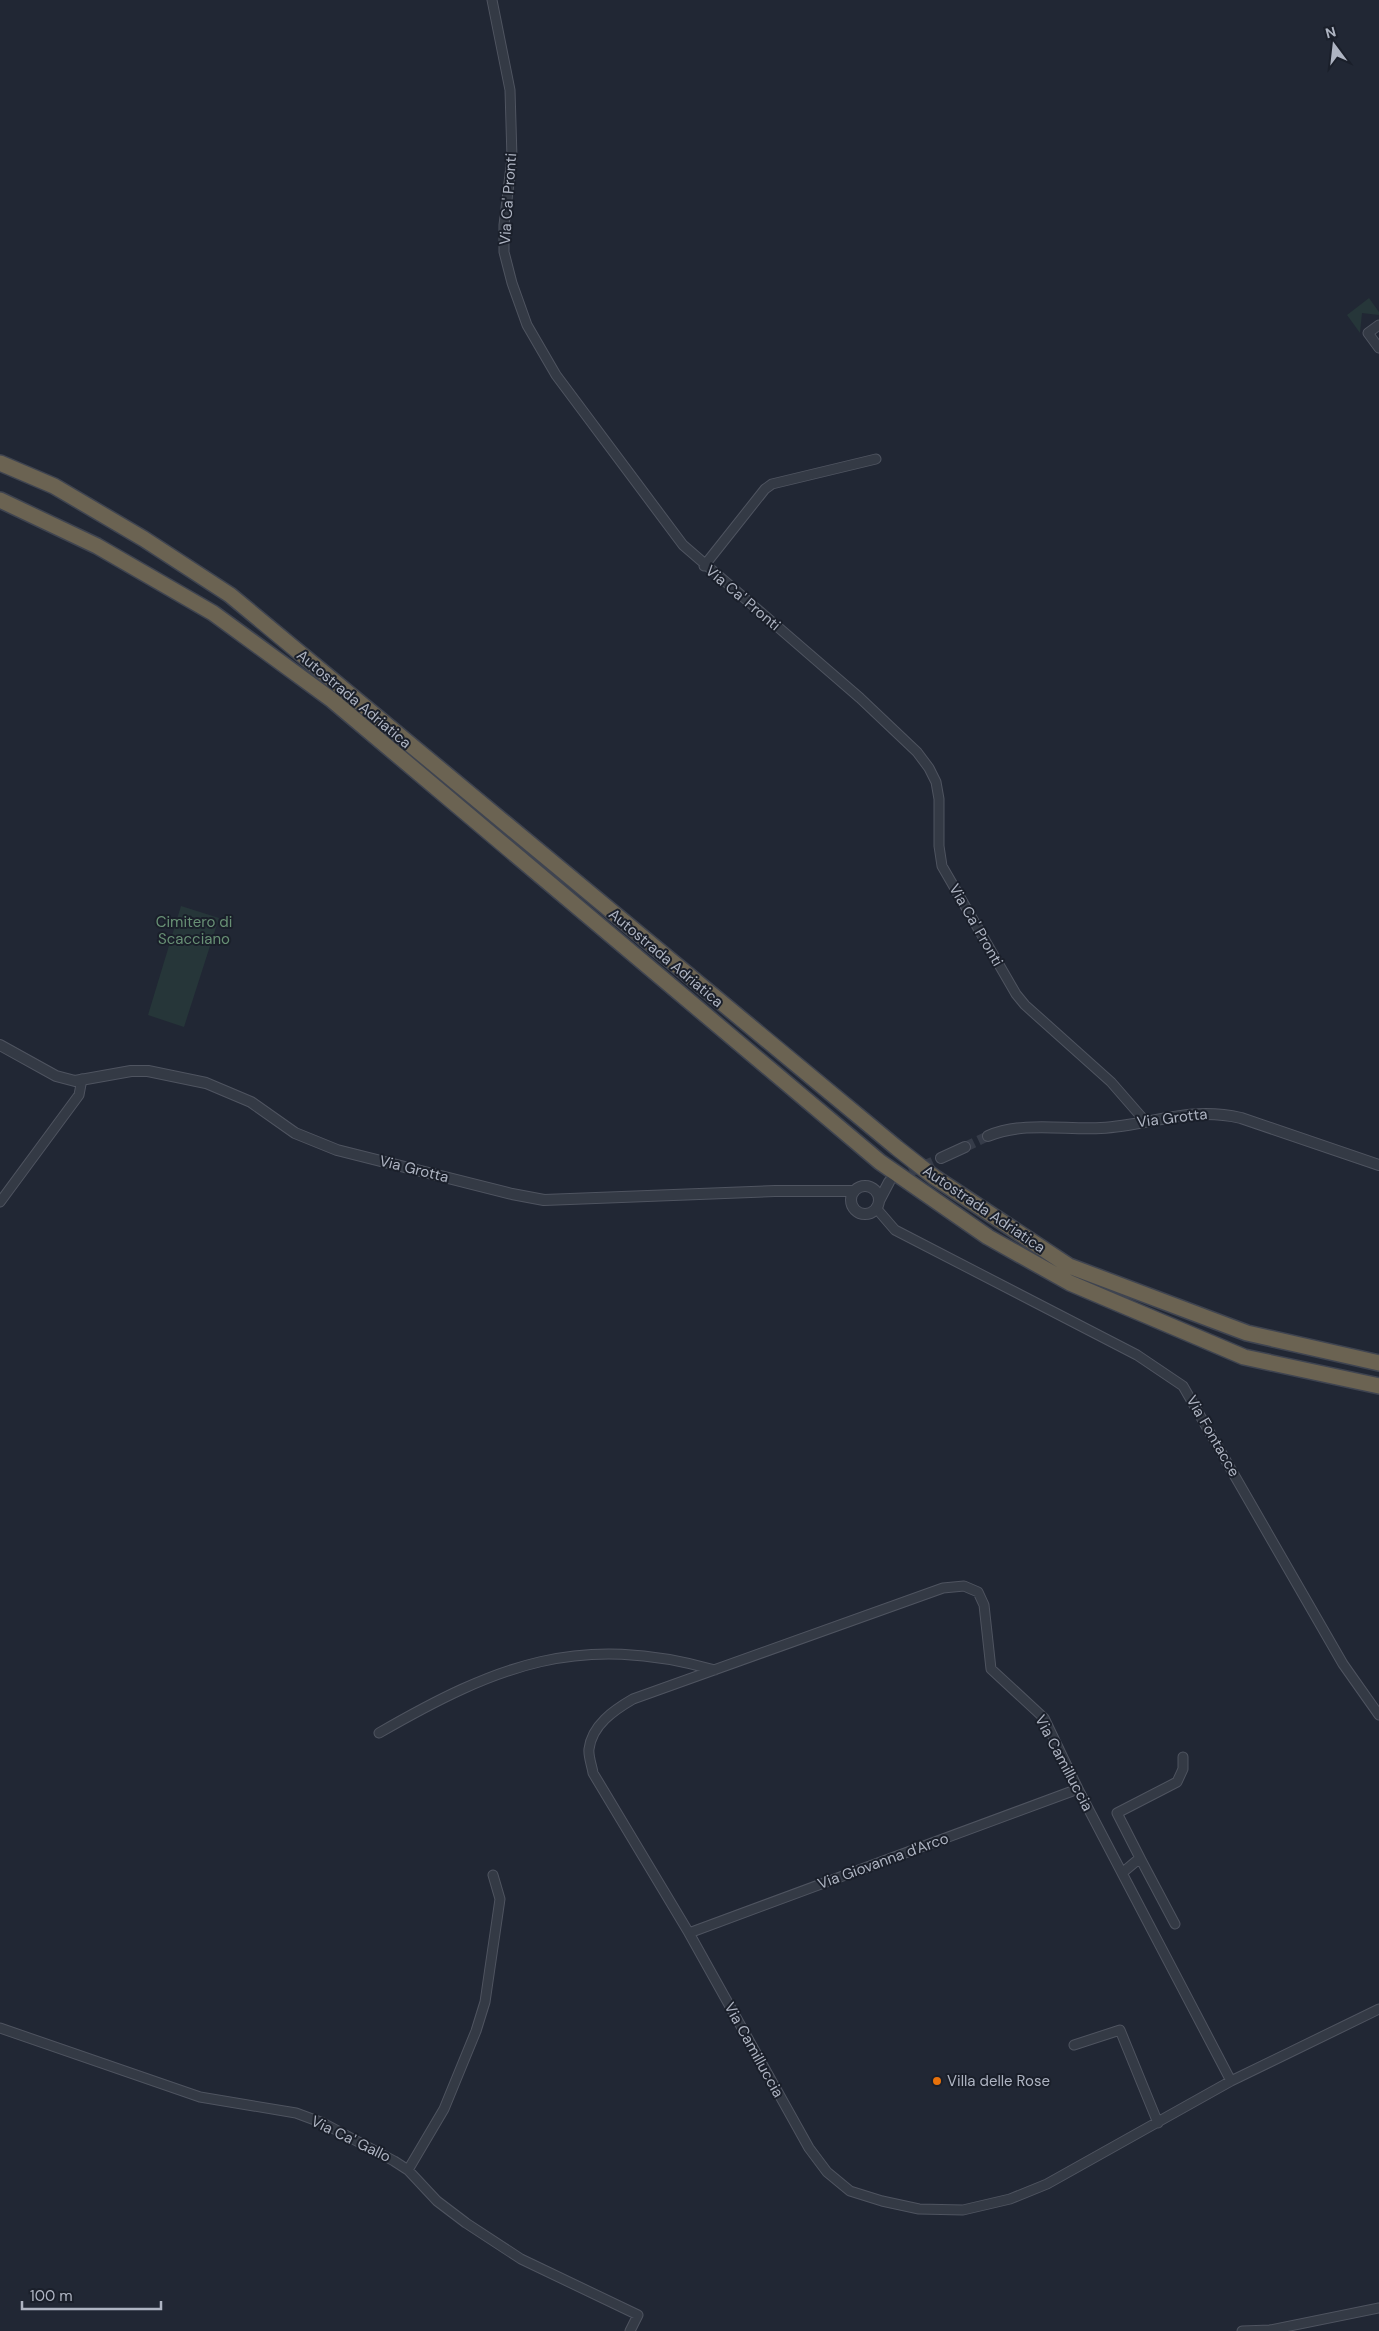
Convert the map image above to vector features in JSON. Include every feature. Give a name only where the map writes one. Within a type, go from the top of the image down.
[{"type":"highway","name":"Autostrada Adriatica","points":[[0,462],[54,486],[144,539],[230,595],[897,1148],[934,1177],[998,1220],[1069,1266],[1247,1333],[1379,1364]]},
{"type":"highway","name":"Autostrada Adriatica","points":[[0,500],[97,546],[213,613],[332,700],[880,1162],[988,1237],[1070,1283],[1244,1357],[1379,1386]]},
{"type":"street","name":"Via Ca' Pronti","points":[[492,0],[510,90],[512,158],[504,225],[504,252],[512,283],[527,325],[556,374],[654,509],[683,545],[704,566],[860,698],[925,762],[936,782],[939,799],[939,846],[942,866],[1016,994],[1039,1019],[1111,1082],[1145,1121]]},
{"type":"street","points":[[1379,325],[1368,333],[1379,348]]},
{"type":"street","points":[[704,566],[772,484],[876,459]]},
{"type":"street","name":"Via Grotta","points":[[0,1045],[56,1076],[75,1081],[125,1071],[148,1072],[206,1083],[252,1102],[296,1133],[337,1150],[512,1194],[544,1200],[775,1191],[854,1191]]},
{"type":"street","points":[[0,1202],[79,1095],[82,1079]]},
{"type":"street","name":"Via Grotta","points":[[988,1136],[1018,1128],[1104,1128],[1200,1112],[1219,1113],[1241,1118],[1379,1165]]},
{"type":"street","points":[[941,1158],[965,1147]]},
{"type":"street","points":[[889,1182],[878,1205],[869,1213],[856,1211],[851,1200],[854,1191],[862,1186],[872,1187],[889,1182]]},
{"type":"street","points":[[872,1187],[878,1193],[878,1205]]},
{"type":"street","name":"Via Fontacce","points":[[878,1205],[895,1230],[1137,1355],[1183,1386],[1343,1664],[1379,1715]]},
{"type":"street","name":"Via Camilluccia","points":[[1231,2081],[1078,1789],[1044,1718],[991,1669],[984,1605],[978,1592],[964,1586],[943,1588],[633,1699],[610,1712],[598,1728],[589,1749],[593,1773],[689,1933],[809,2148],[826,2172],[850,2191],[920,2209],[963,2210],[1010,2200],[1047,2184],[1231,2081],[1379,2009]]},
{"type":"street","points":[[379,1733],[437,1699],[491,1676],[544,1659],[590,1654],[635,1654],[677,1659],[715,1670]]},
{"type":"street","points":[[1175,1924],[1117,1813],[1177,1782],[1183,1769],[1183,1757]]},
{"type":"street","name":"Via Giovanna d'Arco","points":[[689,1933],[1078,1789]]},
{"type":"street","points":[[1122,1873],[1140,1858]]},
{"type":"street","points":[[408,2170],[444,2109],[476,2031],[485,2002],[500,1899],[493,1875]]},
{"type":"street","name":"Via Ca' Gallo","points":[[0,2028],[200,2097],[296,2114],[352,2136],[408,2170],[437,2201],[521,2259],[638,2315],[630,2331]]},
{"type":"street","points":[[1074,2045],[1120,2030],[1158,2123]]},
{"type":"street","points":[[1242,2331],[1270,2330],[1379,2308]]},
{"type":"green space","points":[[1369,298],[1379,312],[1379,315],[1362,313],[1360,333],[1347,315]]},
{"type":"green space","name":"Cimitero di Scacciano","points":[[181,906],[219,918],[184,1027],[148,1015]]},
{"type":"tunnel","points":[[965,1147],[988,1136]]},
{"type":"tunnel","points":[[896,1178],[941,1158]]},
{"type":"place","name":"Villa delle Rose","points":[[937,2081]]}]
